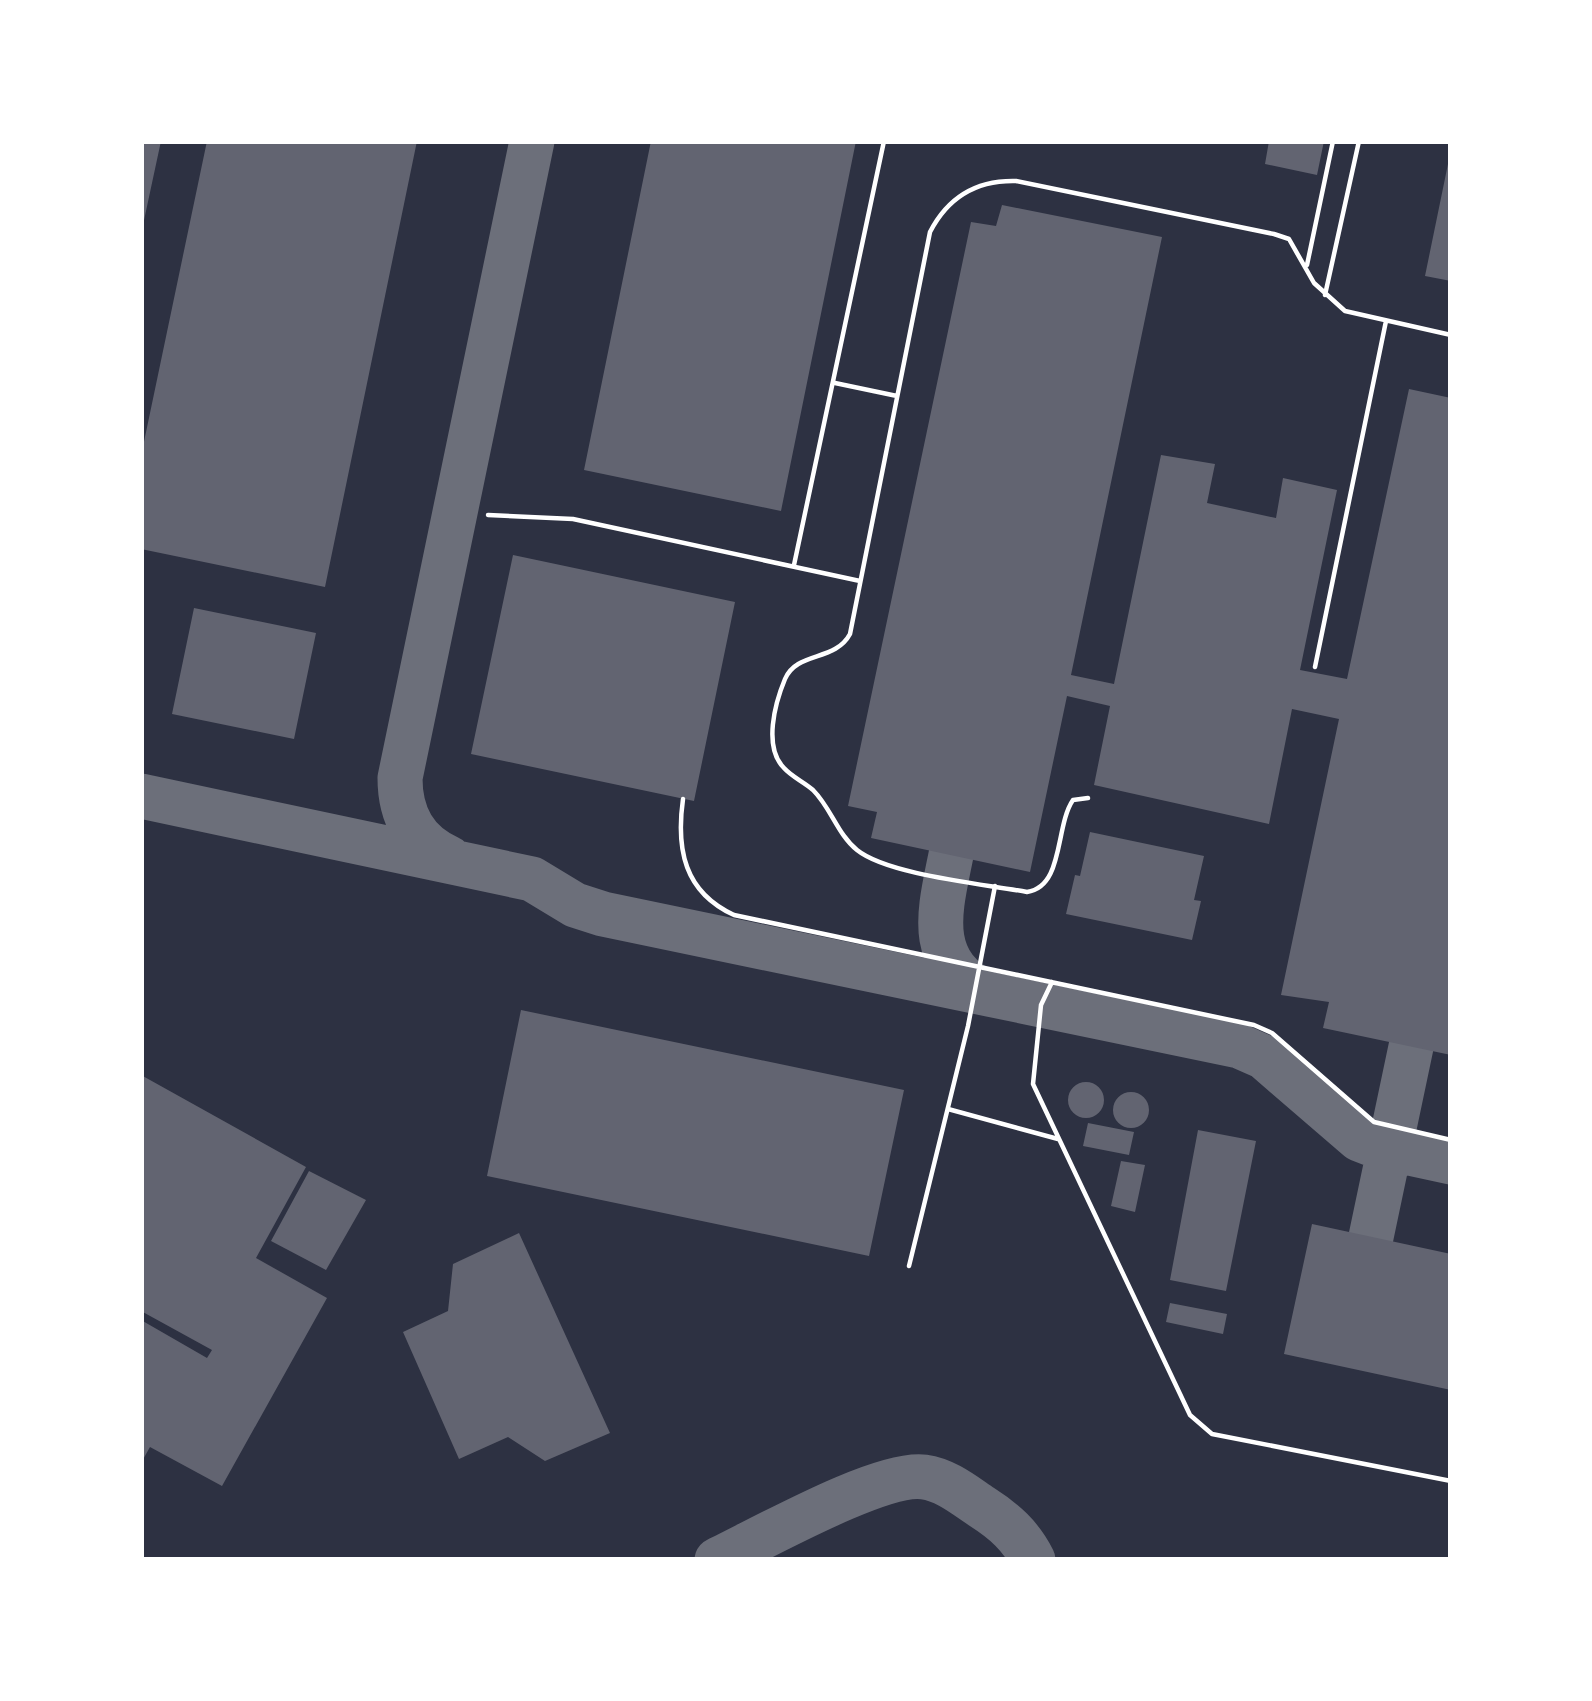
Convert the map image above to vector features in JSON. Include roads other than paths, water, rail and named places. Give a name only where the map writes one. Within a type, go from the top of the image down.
[{"type":"lane","points":[[794,565],[884,141]]},
{"type":"lane","points":[[1306,268],[1333,141]]},
{"type":"lane","points":[[1325,295],[1358,141]]},
{"type":"lane","points":[[1088,798],[1073,800],[1064,812],[1048,882],[1027,892],[899,868],[860,853],[812,789],[778,760],[772,733],[787,674],[802,661],[835,652],[845,642],[930,232],[950,203],[981,184],[1016,181],[1274,234],[1289,239],[1325,295],[1345,310],[1451,335]]},
{"type":"lane","points":[[1315,667],[1386,321]]},
{"type":"lane","points":[[835,383],[897,396]]},
{"type":"lane","points":[[488,515],[573,519],[860,581]]},
{"type":"lane","points":[[683,799],[679,836],[686,871],[720,908],[753,920],[1254,1025],[1272,1033],[1374,1122],[1451,1140]]},
{"type":"lane","points":[[909,1266],[995,886]]},
{"type":"lane","points":[[1052,982],[1041,1005],[1033,1084],[1190,1415],[1212,1434],[1451,1481]]},
{"type":"lane","points":[[948,1109],[1062,1140]]}]
